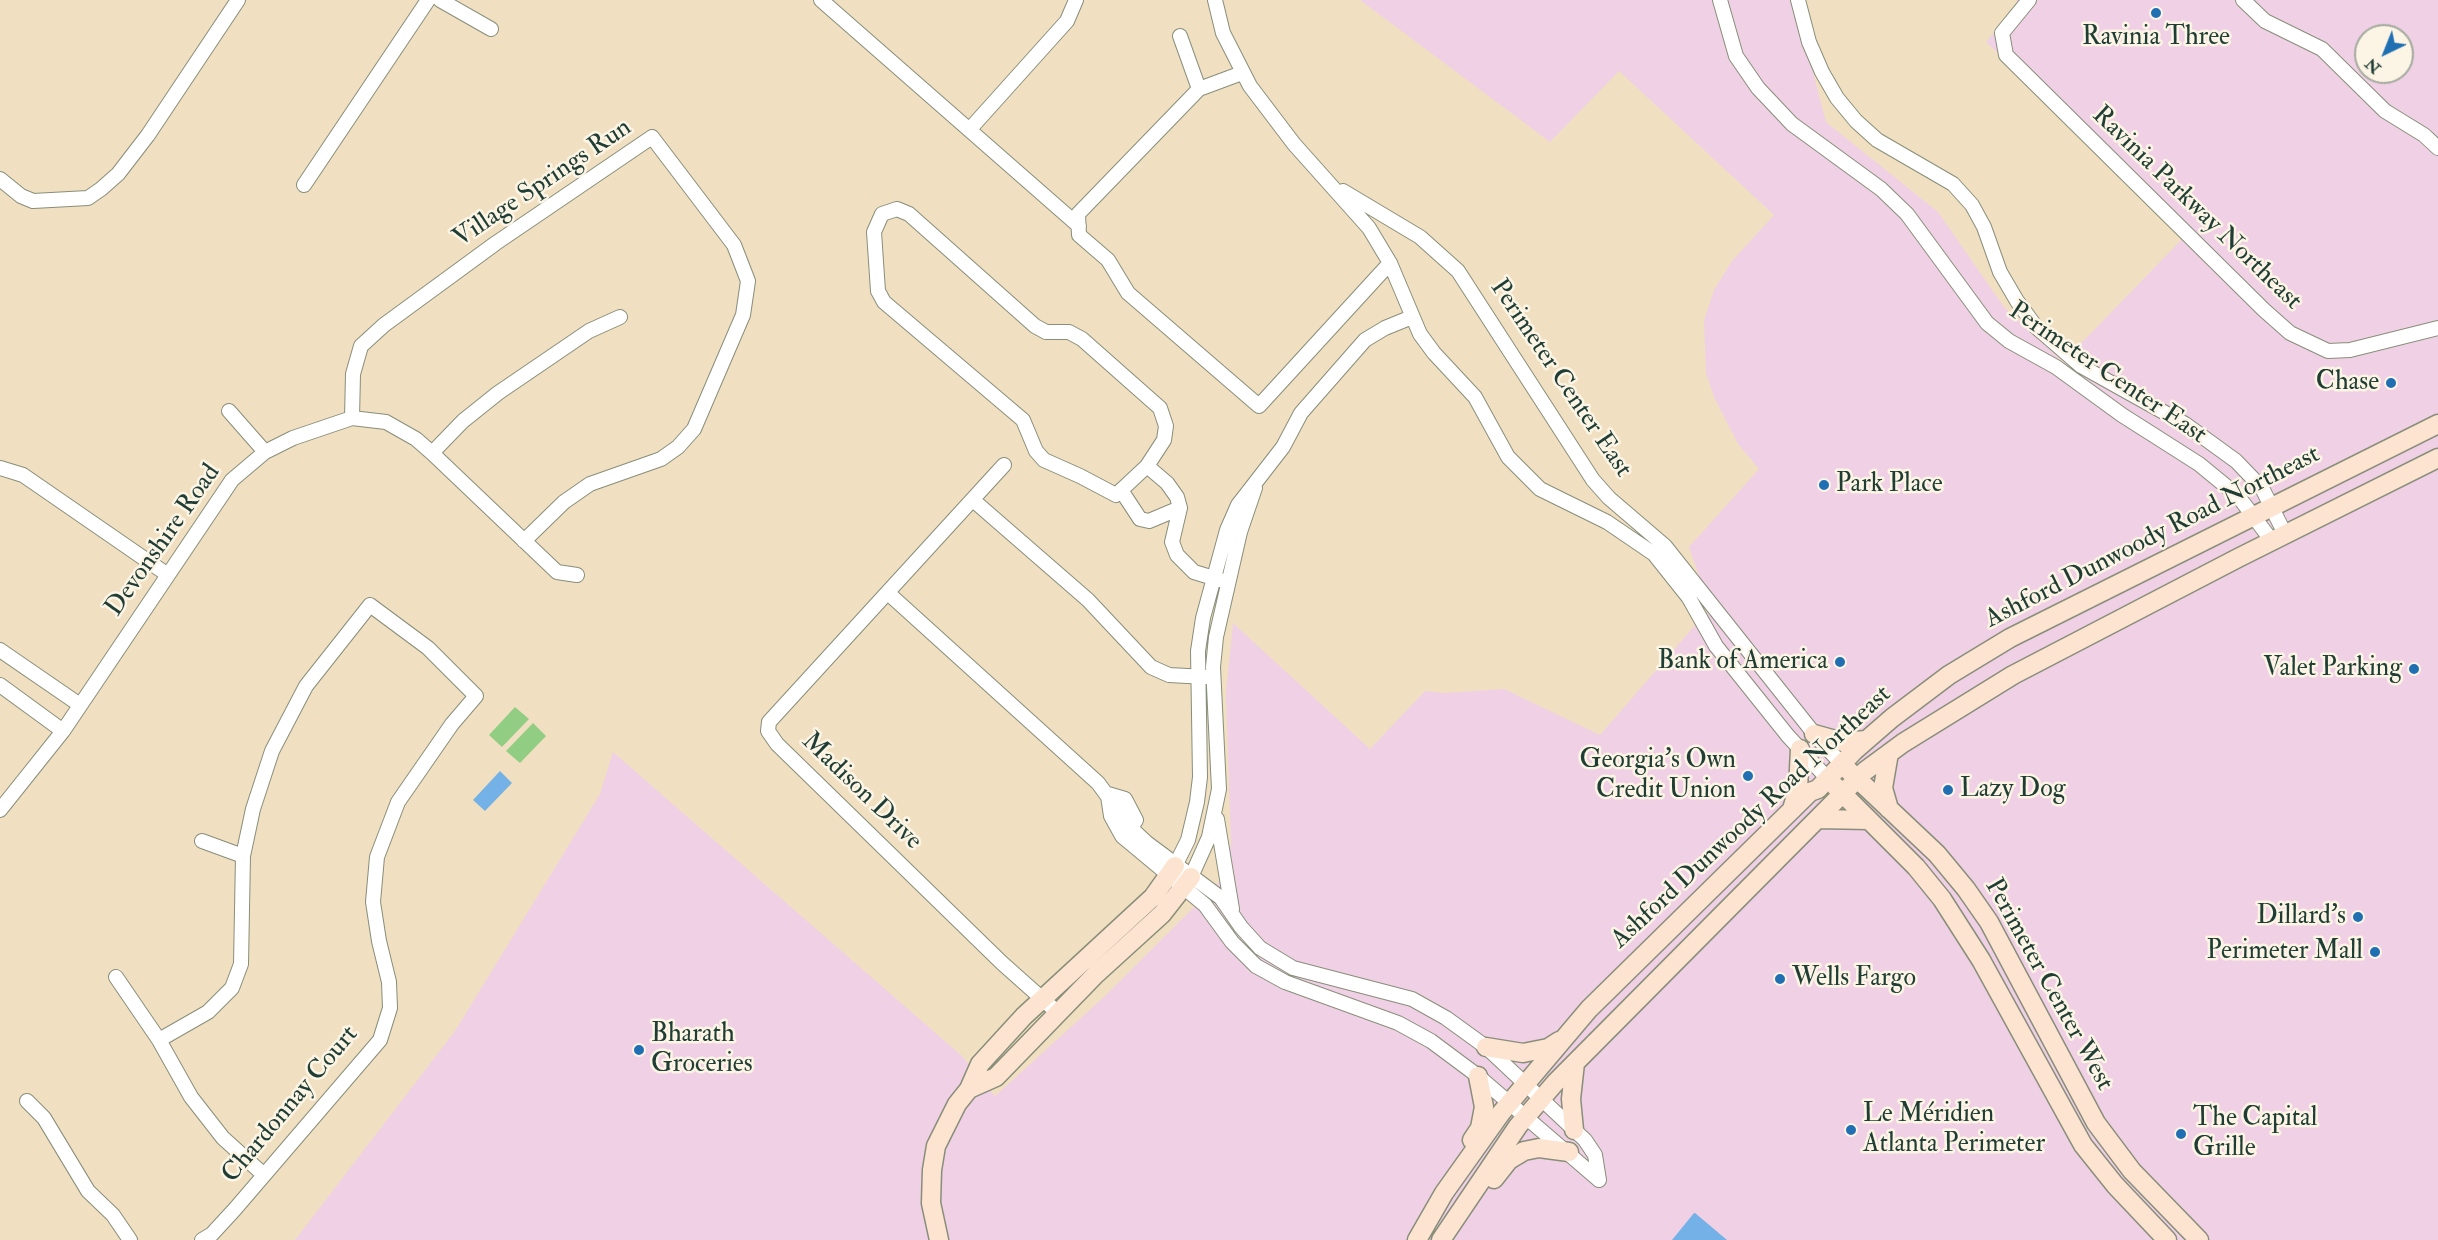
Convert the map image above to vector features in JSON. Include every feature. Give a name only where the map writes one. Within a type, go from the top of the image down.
[{"type":"main road","name":"Ashford Dunwoody Road Northeast","points":[[1417,1240],[1444,1193],[1510,1102],[1563,1038],[1615,982],[1791,811],[1828,779],[1866,740],[1916,699],[1993,647],[2438,424]]},
{"type":"main road","name":"Ashford Dunwoody Road Northeast","points":[[1441,1240],[1526,1116],[1541,1099],[1857,779],[1889,753],[2013,675],[2278,537],[2438,458]]},
{"type":"main road","points":[[1814,734],[1844,742],[1866,740]]},
{"type":"main road","points":[[1791,811],[1797,798],[1800,749]]},
{"type":"main road","points":[[1889,753],[1883,788],[1889,809]]},
{"type":"main road","name":"Perimeter Center West","points":[[1842,764],[1937,854],[1966,889],[2018,975],[2076,1088],[2113,1147],[2199,1240]]},
{"type":"main road","name":"Perimeter Center West","points":[[1828,779],[1916,867],[1942,899],[1996,987],[2083,1145],[2115,1185],[2167,1240]]},
{"type":"main road","points":[[1818,819],[1869,820]]},
{"type":"main road","points":[[939,1240],[931,1203],[935,1154],[946,1123],[969,1089],[980,1064],[1042,999],[1153,897],[1172,871]]},
{"type":"main road","points":[[969,1089],[996,1077],[1057,1012],[1162,914],[1187,883]]},
{"type":"main road","points":[[1996,987],[2018,975]]},
{"type":"main road","points":[[1486,1047],[1523,1053],[1548,1048],[1563,1038]]},
{"type":"main road","points":[[1574,1130],[1571,1099],[1575,1063]]},
{"type":"main road","points":[[1412,1240],[1415,1227],[1431,1197],[1480,1128],[1484,1107],[1478,1076]]},
{"type":"main road","points":[[1463,1205],[1478,1201],[1509,1160],[1524,1151],[1539,1148],[1569,1152]]},
{"type":"street","points":[[2,184],[33,201],[88,198],[102,189],[118,174],[148,135],[238,0]]},
{"type":"street","points":[[304,185],[428,0]]},
{"type":"street","points":[[440,0],[491,29]]},
{"type":"street","points":[[821,0],[1079,226]]},
{"type":"street","name":"Perimeter Center East","points":[[1215,0],[1223,33],[1242,73],[1294,144],[1369,228],[1390,262],[1412,317],[1434,353],[1475,397],[1501,447],[1516,467],[1548,494],[1600,519],[1643,546],[1661,562],[1689,598],[1707,633],[1725,657],[1800,749],[1828,779]]},
{"type":"street","name":"Perimeter Center East","points":[[1720,0],[1736,56],[1771,104],[1812,141],[1871,182],[1898,205],[1922,232],[1987,323],[2009,341],[2041,358],[2122,415],[2199,464],[2238,496],[2254,515],[2278,537]]},
{"type":"street","name":"Perimeter Center East","points":[[1798,0],[1809,42],[1837,98],[1856,121],[1877,140],[1953,184],[1972,205],[1984,227],[2000,272],[2016,301],[2037,327],[2074,361],[2114,386],[2178,420],[2252,475],[2272,507],[2278,537]]},
{"type":"street","name":"Ravinia Parkway Northeast","points":[[2029,0],[2002,33],[2006,55],[2290,333],[2328,351],[2350,350],[2438,328]]},
{"type":"street","points":[[2243,0],[2265,21],[2322,49],[2385,111],[2424,135],[2438,148]]},
{"type":"street","points":[[970,129],[1067,21],[1076,2]]},
{"type":"street","points":[[1180,36],[1199,89]]},
{"type":"street","points":[[1242,73],[1199,89],[1078,214],[1079,235],[1108,260],[1128,293],[1259,406],[1390,262]]},
{"type":"street","name":"Village Springs Run","points":[[352,418],[353,375],[361,346],[384,325],[515,230],[652,137],[734,245],[748,281],[743,315],[694,429],[678,447],[661,459],[590,484],[564,502],[524,542]]},
{"type":"street","name":"Perimeter Center East","points":[[1332,184],[1420,237],[1448,261],[1466,282],[1593,480],[1616,504],[1659,540],[1814,734],[1842,764]]},
{"type":"street","points":[[897,209],[909,214],[1035,326],[1046,332],[1069,332],[1082,339],[1160,408],[1166,419],[1165,433],[1147,466],[1116,495],[1044,460],[1036,451],[1023,420],[884,303],[878,291],[873,241],[875,225],[882,214],[897,209]]},
{"type":"street","points":[[576,575],[556,572],[432,453],[463,421],[498,393],[589,331],[620,317]]},
{"type":"street","points":[[1172,871],[1190,833],[1198,794],[1197,675],[1203,618],[1213,578],[1234,514],[1283,447],[1300,413],[1360,346],[1378,331],[1412,317]]},
{"type":"street","points":[[2074,361],[2084,379],[2084,387],[2097,381],[2114,386]]},
{"type":"street","points":[[229,411],[265,453]]},
{"type":"street","name":"Devonshire Road","points":[[0,810],[63,731],[232,480],[265,453],[293,438],[352,418],[386,422],[416,439],[432,453]]},
{"type":"street","name":"Madison Drive","points":[[1004,465],[769,722],[768,731],[777,744],[850,816],[1057,1012]]},
{"type":"street","points":[[1147,466],[1173,490],[1180,508],[1172,542],[1177,555],[1194,572],[1228,582]]},
{"type":"street","points":[[0,468],[23,475],[168,575]]},
{"type":"street","points":[[1187,883],[1206,846],[1216,811],[1220,768],[1214,648],[1240,532],[1257,481]]},
{"type":"street","points":[[1121,490],[1140,519],[1149,520],[1180,508]]},
{"type":"street","points":[[973,500],[1088,600],[1143,660],[1159,672],[1169,675],[1214,677]]},
{"type":"street","points":[[1600,519],[1606,517],[1616,520],[1680,564]]},
{"type":"street","points":[[888,593],[1108,794],[1131,828],[1172,871]]},
{"type":"street","name":"Chardonnay Court","points":[[159,1040],[208,1012],[232,988],[241,964],[243,856],[253,809],[272,751],[306,686],[370,605],[428,648],[476,696],[452,724],[398,802],[376,857],[373,902],[389,982],[390,1008],[380,1040],[212,1234],[202,1240]]},
{"type":"street","points":[[0,650],[80,705]]},
{"type":"street","points":[[1725,657],[1740,656],[1751,661],[1770,677]]},
{"type":"street","points":[[0,685],[63,731]]},
{"type":"street","points":[[1108,794],[1111,816],[1122,836],[1187,883],[1232,942],[1256,966],[1285,982],[1398,1023],[1431,1041],[1510,1102],[1599,1180],[1593,1150],[1486,1047],[1420,1002],[1286,965],[1254,943],[1221,898],[1187,883]]},
{"type":"street","points":[[1216,811],[1224,874],[1234,917]]},
{"type":"street","points":[[202,841],[243,856]]},
{"type":"street","points":[[116,977],[159,1040],[191,1097],[223,1138],[264,1175]]},
{"type":"street","points":[[27,1101],[44,1118],[88,1191],[113,1215],[130,1240]]},
{"type":"shaded area","points":[[1360,0],[1794,0],[1826,122],[1938,212],[2004,307],[2063,362],[2188,233],[1986,42],[2018,5],[2016,0],[2438,0],[2438,1240],[295,1240],[455,1031],[600,794],[613,752],[962,1056],[995,1096],[1105,996],[1219,882],[1231,845],[1226,693],[1233,623],[1370,749],[1425,691],[1444,693],[1504,689],[1600,735],[1710,608],[1689,547],[1759,469],[1738,444],[1714,397],[1706,373],[1704,321],[1714,290],[1732,261],[1774,215],[1619,71],[1550,142]]},
{"type":"green space","points":[[515,707],[529,719],[502,747],[489,735]]},
{"type":"green space","points":[[533,723],[546,736],[520,763],[506,751]]},
{"type":"water","points":[[500,771],[512,783],[485,811],[473,800]]},
{"type":"water","points":[[1695,1213],[1727,1240],[1672,1240]]},
{"type":"place","name":"Ravinia Three","points":[[2156,13]]},
{"type":"place","name":"Chase","points":[[2391,383]]},
{"type":"place","name":"Park Place","points":[[1824,485]]},
{"type":"place","name":"Bank of America","points":[[1840,662]]},
{"type":"place","name":"Valet Parking","points":[[2414,669]]},
{"type":"place","name":"Georgia's Own Credit Union","points":[[1748,776]]},
{"type":"place","name":"Lazy Dog","points":[[1948,790]]},
{"type":"place","name":"Dillard's","points":[[2358,917]]},
{"type":"place","name":"Perimeter Mall","points":[[2375,952]]},
{"type":"place","name":"Wells Fargo","points":[[1780,979]]},
{"type":"place","name":"Bharath Groceries","points":[[639,1050]]},
{"type":"place","name":"Le Méridien Atlanta Perimeter","points":[[1851,1130]]},
{"type":"place","name":"The Capital Grille","points":[[2181,1134]]}]
